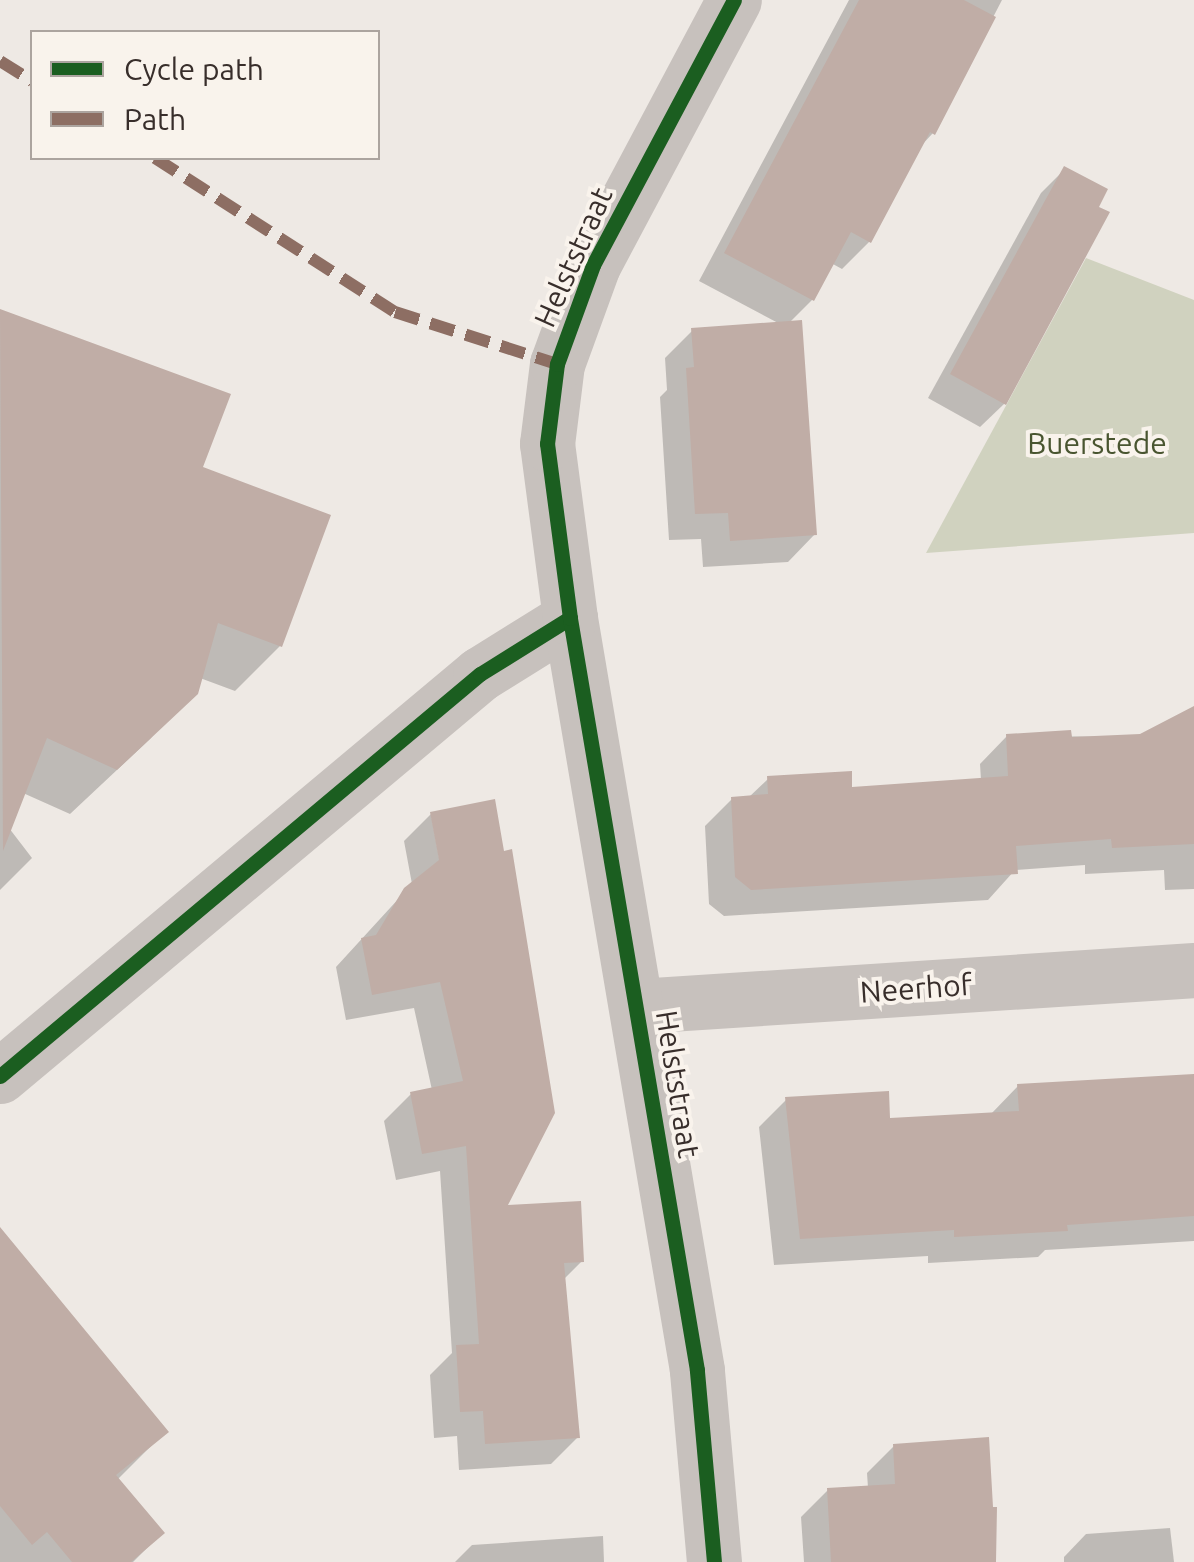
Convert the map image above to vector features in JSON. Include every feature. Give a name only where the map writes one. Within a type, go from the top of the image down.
[{"type":"street","name":"Helststraat","points":[[714,1562],[697,1370],[570,618],[548,444],[557,364],[593,266],[734,0]]},
{"type":"street","points":[[0,1076],[480,674],[570,618]]},
{"type":"street","name":"Neerhof","points":[[638,1006],[1194,970]]},
{"type":"green space","name":"Buerstede","points":[[1086,258],[1194,300],[1194,533],[926,553]]},
{"type":"building","points":[[859,0],[964,0],[996,17],[935,135],[930,132],[871,243],[851,232],[814,301],[724,253]]},
{"type":"building","points":[[1064,166],[1108,189],[1099,207],[1110,212],[1006,405],[950,374]]},
{"type":"building","points":[[0,309],[231,394],[203,467],[331,515],[282,647],[218,623],[198,694],[117,770],[47,738],[3,851]]},
{"type":"building","points":[[802,320],[817,535],[730,541],[728,513],[695,514],[686,368],[694,367],[691,328]]},
{"type":"building","points":[[1194,706],[1194,844],[1112,848],[1111,839],[1016,846],[1018,874],[751,890],[735,877],[731,797],[768,794],[767,776],[852,771],[852,787],[1008,776],[1006,734],[1071,730],[1072,737],[1140,734]]},
{"type":"building","points":[[495,799],[504,851],[512,849],[555,1113],[508,1205],[581,1201],[584,1262],[564,1263],[580,1438],[485,1444],[483,1411],[460,1412],[456,1345],[479,1344],[466,1146],[422,1154],[410,1092],[463,1081],[440,982],[372,995],[361,938],[376,935],[404,888],[439,860],[430,812]]},
{"type":"building","points":[[1194,1074],[1194,1216],[1067,1225],[1068,1231],[954,1237],[954,1230],[800,1239],[785,1097],[889,1091],[890,1118],[1019,1111],[1017,1084]]},
{"type":"building","points":[[0,1227],[169,1432],[116,1475],[165,1533],[131,1562],[72,1562],[47,1532],[32,1545],[0,1506]]},
{"type":"building","points":[[989,1437],[993,1507],[997,1507],[996,1562],[831,1562],[827,1488],[895,1484],[893,1444]]},
{"type":"marked path","points":[[0,61],[30,80]]},
{"type":"marked path","points":[[158,160],[395,312],[557,364]]},
{"type":"cycle path","points":[[714,1562],[697,1370],[570,618],[547,444],[557,364],[593,265],[734,0]]},
{"type":"cycle path","points":[[0,1076],[480,674],[570,618]]}]
